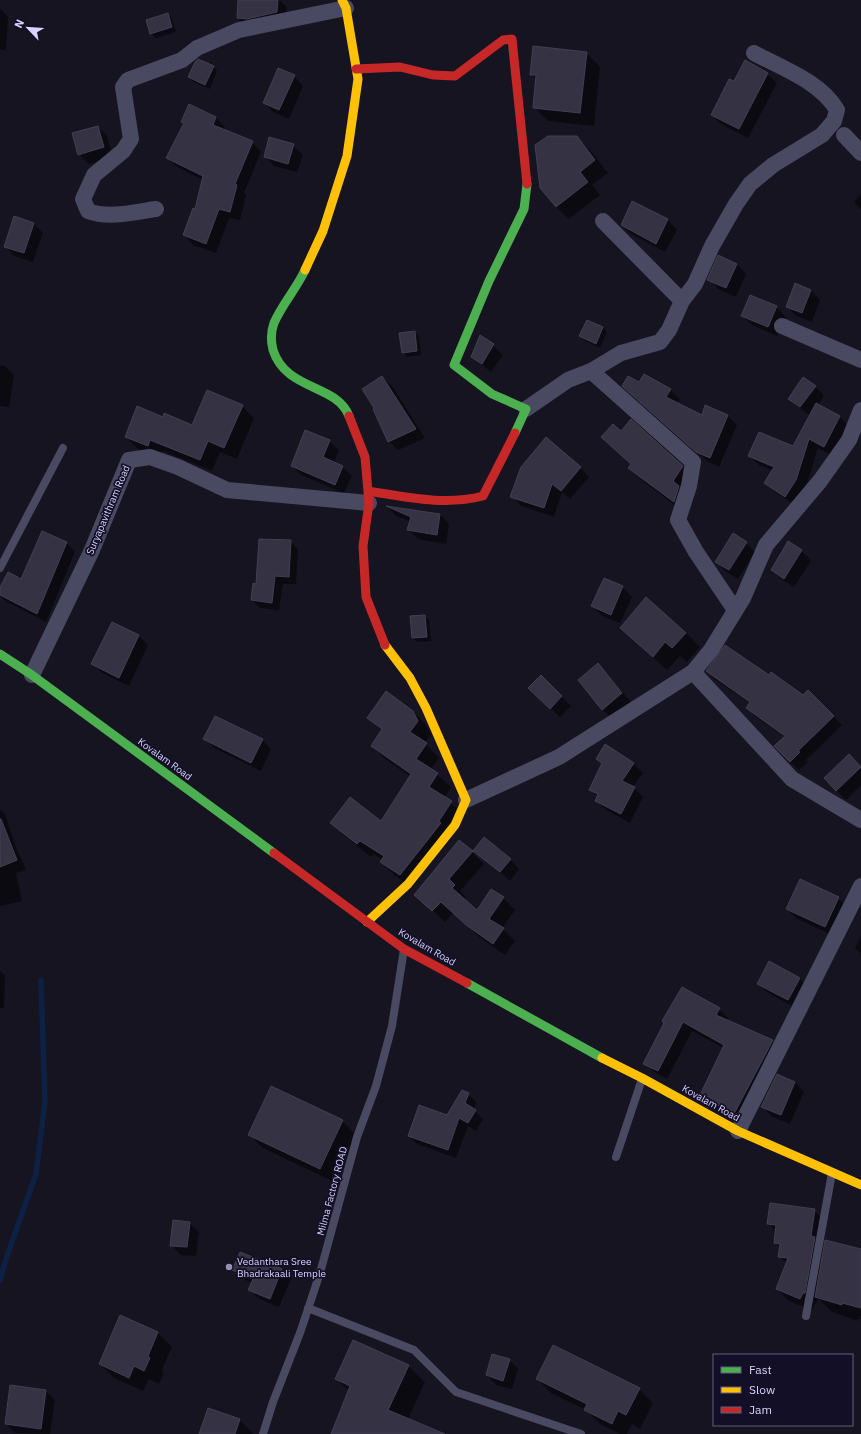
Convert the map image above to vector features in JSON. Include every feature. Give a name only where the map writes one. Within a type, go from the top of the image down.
[{"type":"main road","points":[[344,4],[358,79],[348,156],[323,231],[302,277],[274,324],[271,342],[275,356],[284,371],[314,389],[335,398],[347,410],[364,457],[368,497],[363,546],[366,597],[386,647],[410,678],[426,708],[451,762],[466,800],[455,825],[408,884],[367,922]]},
{"type":"main road","points":[[356,69],[400,67],[434,75],[455,76],[503,40],[512,39],[518,108],[528,188],[524,209],[489,281],[454,365],[492,394],[526,410],[498,469],[483,496],[472,500],[446,502],[368,497]]},
{"type":"main road","name":"Kovalam Road","points":[[0,654],[32,675],[404,949],[534,1019],[595,1055],[642,1078],[738,1131],[861,1185]]},
{"type":"street","points":[[156,209],[114,215],[96,214],[88,211],[83,199],[94,176],[123,152],[131,139],[123,87],[128,80],[182,60],[197,48],[239,30],[344,4]]},
{"type":"street","points":[[526,410],[568,380],[591,371],[621,353],[648,347],[660,342],[669,330],[682,301],[695,284],[712,246],[736,204],[750,184],[773,165],[822,135],[834,121],[837,110],[832,100],[809,83],[754,53]]},
{"type":"street","points":[[844,135],[861,153]]},
{"type":"street","points":[[603,221],[682,301]]},
{"type":"street","points":[[782,326],[861,360]]},
{"type":"street","points":[[591,371],[694,462],[689,486],[678,520],[696,552],[735,610]]},
{"type":"street","points":[[466,800],[559,757],[693,672],[711,650],[735,610],[766,545],[820,481],[849,440],[861,410]]},
{"type":"street","name":"Suryapavithram Road","points":[[32,675],[92,550],[129,460],[150,457],[178,467],[227,490],[368,497]]},
{"type":"street","points":[[693,672],[792,779],[861,820]]},
{"type":"street","points":[[738,1131],[861,886]]},
{"type":"lane","points":[[0,568],[63,448]]},
{"type":"lane","name":"Milma Factory ROAD","points":[[263,1434],[273,1402],[300,1333],[320,1273],[357,1137],[376,1086],[392,1026],[404,949]]},
{"type":"lane","points":[[616,1157],[642,1078]]},
{"type":"lane","points":[[806,1316],[832,1172]]},
{"type":"lane","points":[[308,1308],[414,1350],[456,1392],[578,1433]]},
{"type":"building","points":[[238,0],[278,0],[277,12],[247,19],[237,18]]},
{"type":"building","points":[[168,13],[172,27],[150,34],[146,20]]},
{"type":"building","points":[[533,46],[587,52],[580,113],[533,108],[536,75],[530,75]]},
{"type":"building","points":[[198,59],[214,66],[205,85],[188,77]]},
{"type":"building","points":[[745,60],[768,73],[739,129],[711,115],[729,79],[734,81]]},
{"type":"building","points":[[278,68],[295,75],[279,110],[263,103]]},
{"type":"building","points":[[189,104],[216,117],[213,125],[253,141],[235,184],[237,185],[230,212],[219,209],[206,244],[183,235],[193,208],[195,209],[203,176],[166,158],[184,123],[181,122]]},
{"type":"building","points":[[98,126],[104,147],[78,155],[72,133]]},
{"type":"building","points":[[548,136],[577,136],[595,160],[580,172],[588,182],[556,207],[540,188],[535,145]]},
{"type":"building","points":[[269,137],[294,144],[288,164],[264,157]]},
{"type":"building","points":[[632,201],[668,219],[656,244],[621,225]]},
{"type":"building","points":[[14,216],[34,223],[24,253],[4,247]]},
{"type":"building","points":[[718,255],[737,264],[726,288],[707,280]]},
{"type":"building","points":[[795,283],[811,290],[802,313],[786,307]]},
{"type":"building","points":[[750,295],[777,306],[768,327],[741,316]]},
{"type":"building","points":[[587,320],[603,327],[596,344],[579,336]]},
{"type":"building","points":[[415,331],[417,351],[402,353],[399,333]]},
{"type":"building","points":[[480,335],[494,344],[482,364],[471,357]]},
{"type":"building","points":[[644,374],[671,389],[666,397],[702,415],[705,405],[728,415],[710,458],[696,452],[622,386],[628,376],[639,382]]},
{"type":"building","points":[[382,376],[416,429],[388,442],[373,409],[374,408],[362,389]]},
{"type":"building","points":[[803,377],[816,386],[800,407],[788,399]]},
{"type":"building","points":[[207,390],[243,405],[224,448],[208,441],[200,460],[150,440],[148,446],[125,437],[137,406],[163,417],[164,413],[192,425]]},
{"type":"building","points":[[816,403],[840,416],[824,447],[809,439],[796,480],[785,497],[764,483],[774,467],[748,456],[759,432],[793,446]]},
{"type":"building","points":[[631,419],[683,466],[673,481],[679,486],[674,502],[628,468],[631,464],[601,437],[613,424],[621,431]]},
{"type":"building","points":[[305,430],[330,440],[323,457],[343,466],[335,485],[291,466]]},
{"type":"building","points":[[546,437],[581,467],[561,491],[552,484],[544,508],[510,497],[521,467]]},
{"type":"building","points":[[386,506],[440,514],[437,535],[407,530],[411,517]]},
{"type":"building","points":[[42,531],[67,542],[37,614],[0,595],[0,587],[8,572],[21,579]]},
{"type":"building","points":[[733,533],[747,542],[729,570],[715,562]]},
{"type":"building","points":[[259,539],[291,540],[289,577],[275,576],[272,603],[251,600],[253,583],[256,584]]},
{"type":"building","points":[[788,541],[802,550],[784,579],[771,570]]},
{"type":"building","points":[[604,578],[623,586],[611,615],[591,606]]},
{"type":"building","points":[[646,597],[686,633],[672,648],[665,642],[653,657],[620,628]]},
{"type":"building","points":[[425,615],[427,637],[412,638],[410,616]]},
{"type":"building","points":[[112,622],[139,635],[119,678],[91,664]]},
{"type":"building","points":[[725,645],[769,675],[771,672],[803,695],[808,690],[834,716],[798,751],[800,752],[790,762],[774,746],[785,736],[746,708],[750,702],[706,671]]},
{"type":"building","points":[[598,663],[622,693],[602,710],[578,680]]},
{"type":"building","points":[[541,675],[562,696],[550,709],[528,688]]},
{"type":"building","points":[[386,691],[413,711],[418,721],[410,732],[427,743],[416,759],[438,773],[429,787],[452,801],[439,821],[441,823],[400,875],[380,862],[384,856],[360,841],[357,844],[330,823],[350,797],[381,821],[411,774],[371,746],[382,729],[367,718]]},
{"type":"building","points":[[215,716],[263,739],[251,763],[203,739]]},
{"type":"building","points":[[605,744],[634,763],[622,781],[635,787],[621,814],[595,801],[598,794],[589,790],[602,763],[596,759]]},
{"type":"building","points":[[849,754],[861,767],[836,791],[824,778]]},
{"type":"building","points":[[0,819],[17,860],[0,867]]},
{"type":"building","points":[[484,837],[511,859],[500,872],[473,851]]},
{"type":"building","points":[[459,840],[473,851],[449,879],[455,885],[452,888],[477,910],[491,889],[504,897],[489,919],[504,928],[493,944],[466,925],[441,902],[432,911],[414,895]]},
{"type":"building","points":[[800,879],[839,897],[825,927],[786,909]]},
{"type":"building","points":[[769,961],[800,978],[788,1000],[757,984]]},
{"type":"building","points":[[682,987],[720,1008],[716,1015],[773,1040],[734,1114],[700,1095],[724,1045],[683,1022],[658,1071],[643,1064],[664,1023],[662,1021]]},
{"type":"building","points":[[777,1074],[795,1082],[781,1115],[761,1107]]},
{"type":"building","points":[[271,1086],[343,1120],[320,1169],[248,1135]]},
{"type":"building","points":[[462,1090],[469,1093],[465,1103],[476,1110],[468,1123],[459,1118],[448,1150],[408,1136],[419,1105],[447,1115]]},
{"type":"building","points":[[770,1203],[815,1209],[811,1236],[815,1237],[805,1293],[803,1293],[800,1299],[776,1289],[788,1258],[778,1257],[780,1244],[774,1243],[776,1225],[767,1224]]},
{"type":"building","points":[[173,1220],[190,1222],[187,1247],[170,1246]]},
{"type":"building","points":[[825,1240],[861,1249],[861,1308],[842,1303],[842,1305],[815,1297]]},
{"type":"building","points":[[240,1252],[282,1269],[270,1299],[248,1290],[253,1279],[232,1270]]},
{"type":"building","points":[[120,1315],[158,1332],[148,1356],[150,1358],[144,1371],[134,1366],[129,1378],[99,1364]]},
{"type":"building","points":[[353,1340],[409,1365],[388,1410],[445,1434],[331,1434],[350,1386],[335,1379]]},
{"type":"building","points":[[553,1345],[640,1388],[626,1415],[618,1411],[612,1424],[584,1410],[587,1404],[536,1379]]},
{"type":"building","points":[[492,1354],[510,1359],[503,1381],[486,1375]]},
{"type":"building","points":[[10,1385],[46,1390],[41,1429],[5,1424]]},
{"type":"building","points":[[208,1408],[240,1419],[235,1434],[199,1434]]},
{"type":"waterway","points":[[0,1280],[36,1174],[45,1102],[41,980]]},
{"type":"traffic: fast","points":[[515,433],[526,409],[492,394],[454,365],[489,281],[524,209],[527,184]]},
{"type":"traffic: fast","points":[[305,270],[274,323],[272,329],[273,350],[280,363],[289,373],[334,398],[343,406],[349,416]]},
{"type":"traffic: fast","points":[[0,654],[32,675],[274,853]]},
{"type":"traffic: fast","points":[[467,983],[602,1058]]},
{"type":"traffic: slow","points":[[305,270],[323,231],[347,156],[358,79],[346,8],[342,0]]},
{"type":"traffic: slow","points":[[367,922],[408,884],[455,825],[466,800],[426,708],[410,678],[385,645]]},
{"type":"traffic: slow","points":[[602,1058],[642,1078],[738,1131],[861,1185]]},
{"type":"traffic: jam","points":[[356,69],[400,67],[433,75],[455,76],[503,40],[512,39],[527,184]]},
{"type":"traffic: jam","points":[[349,416],[365,457],[369,503],[363,546],[366,597],[385,645]]},
{"type":"traffic: jam","points":[[368,491],[426,500],[454,500],[483,496],[515,433]]},
{"type":"traffic: jam","points":[[274,853],[404,949],[467,983]]},
{"type":"place","name":"Vedanthara Sree Bhadrakaali Temple","points":[[229,1267]]}]
